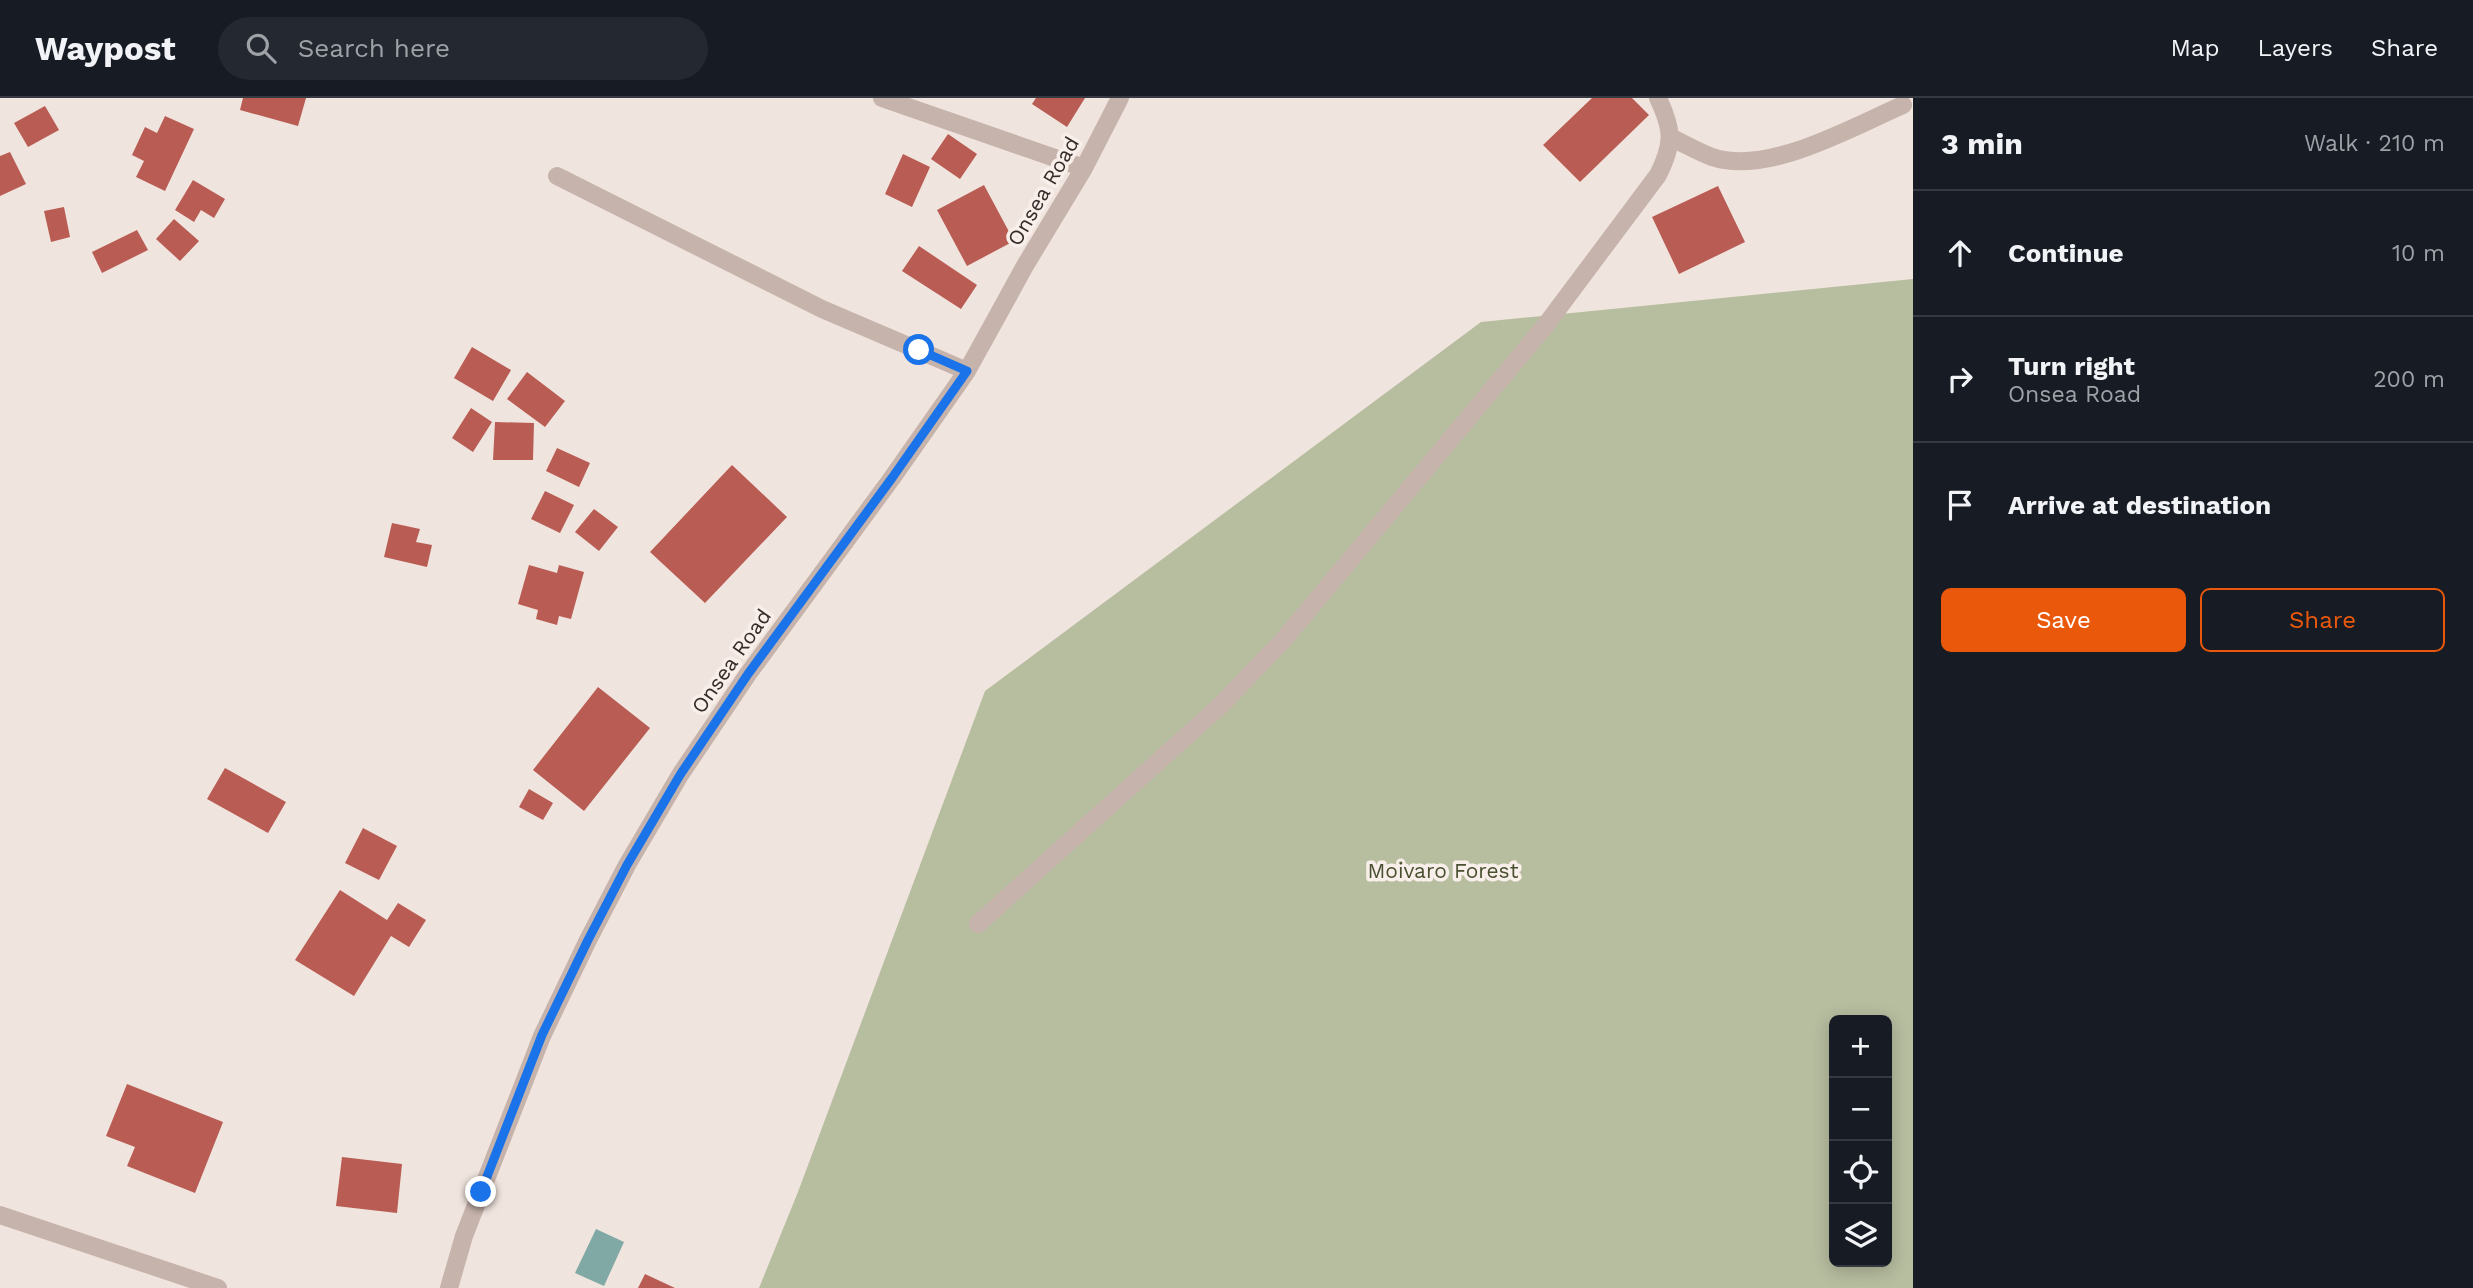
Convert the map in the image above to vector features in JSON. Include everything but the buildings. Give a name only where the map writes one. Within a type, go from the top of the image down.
[{"type":"street","points":[[882,98],[1084,168]]},
{"type":"street","name":"Onsea Road","points":[[449,1288],[464,1236],[542,1035],[627,865],[680,775],[748,674],[967,371],[1026,264],[1084,168],[1120,98]]},
{"type":"street","points":[[978,924],[1222,704],[1285,638],[1545,326],[1658,175],[1668,155],[1672,138],[1658,98]]},
{"type":"street","points":[[1672,138],[1714,158],[1743,161],[1771,159],[1803,149],[1903,105]]},
{"type":"street","points":[[557,176],[822,309],[967,371]]},
{"type":"street","points":[[0,1215],[218,1288]]},
{"type":"green space","name":"Moivaro Forest","points":[[1913,279],[1913,1288],[759,1288],[798,1192],[985,691],[1481,322]]},
{"type":"water","points":[[596,1229],[624,1242],[604,1286],[575,1273]]},
{"type":"route","points":[[481,1192],[542,1035],[627,865],[680,775],[748,674],[967,371],[919,350]]}]
